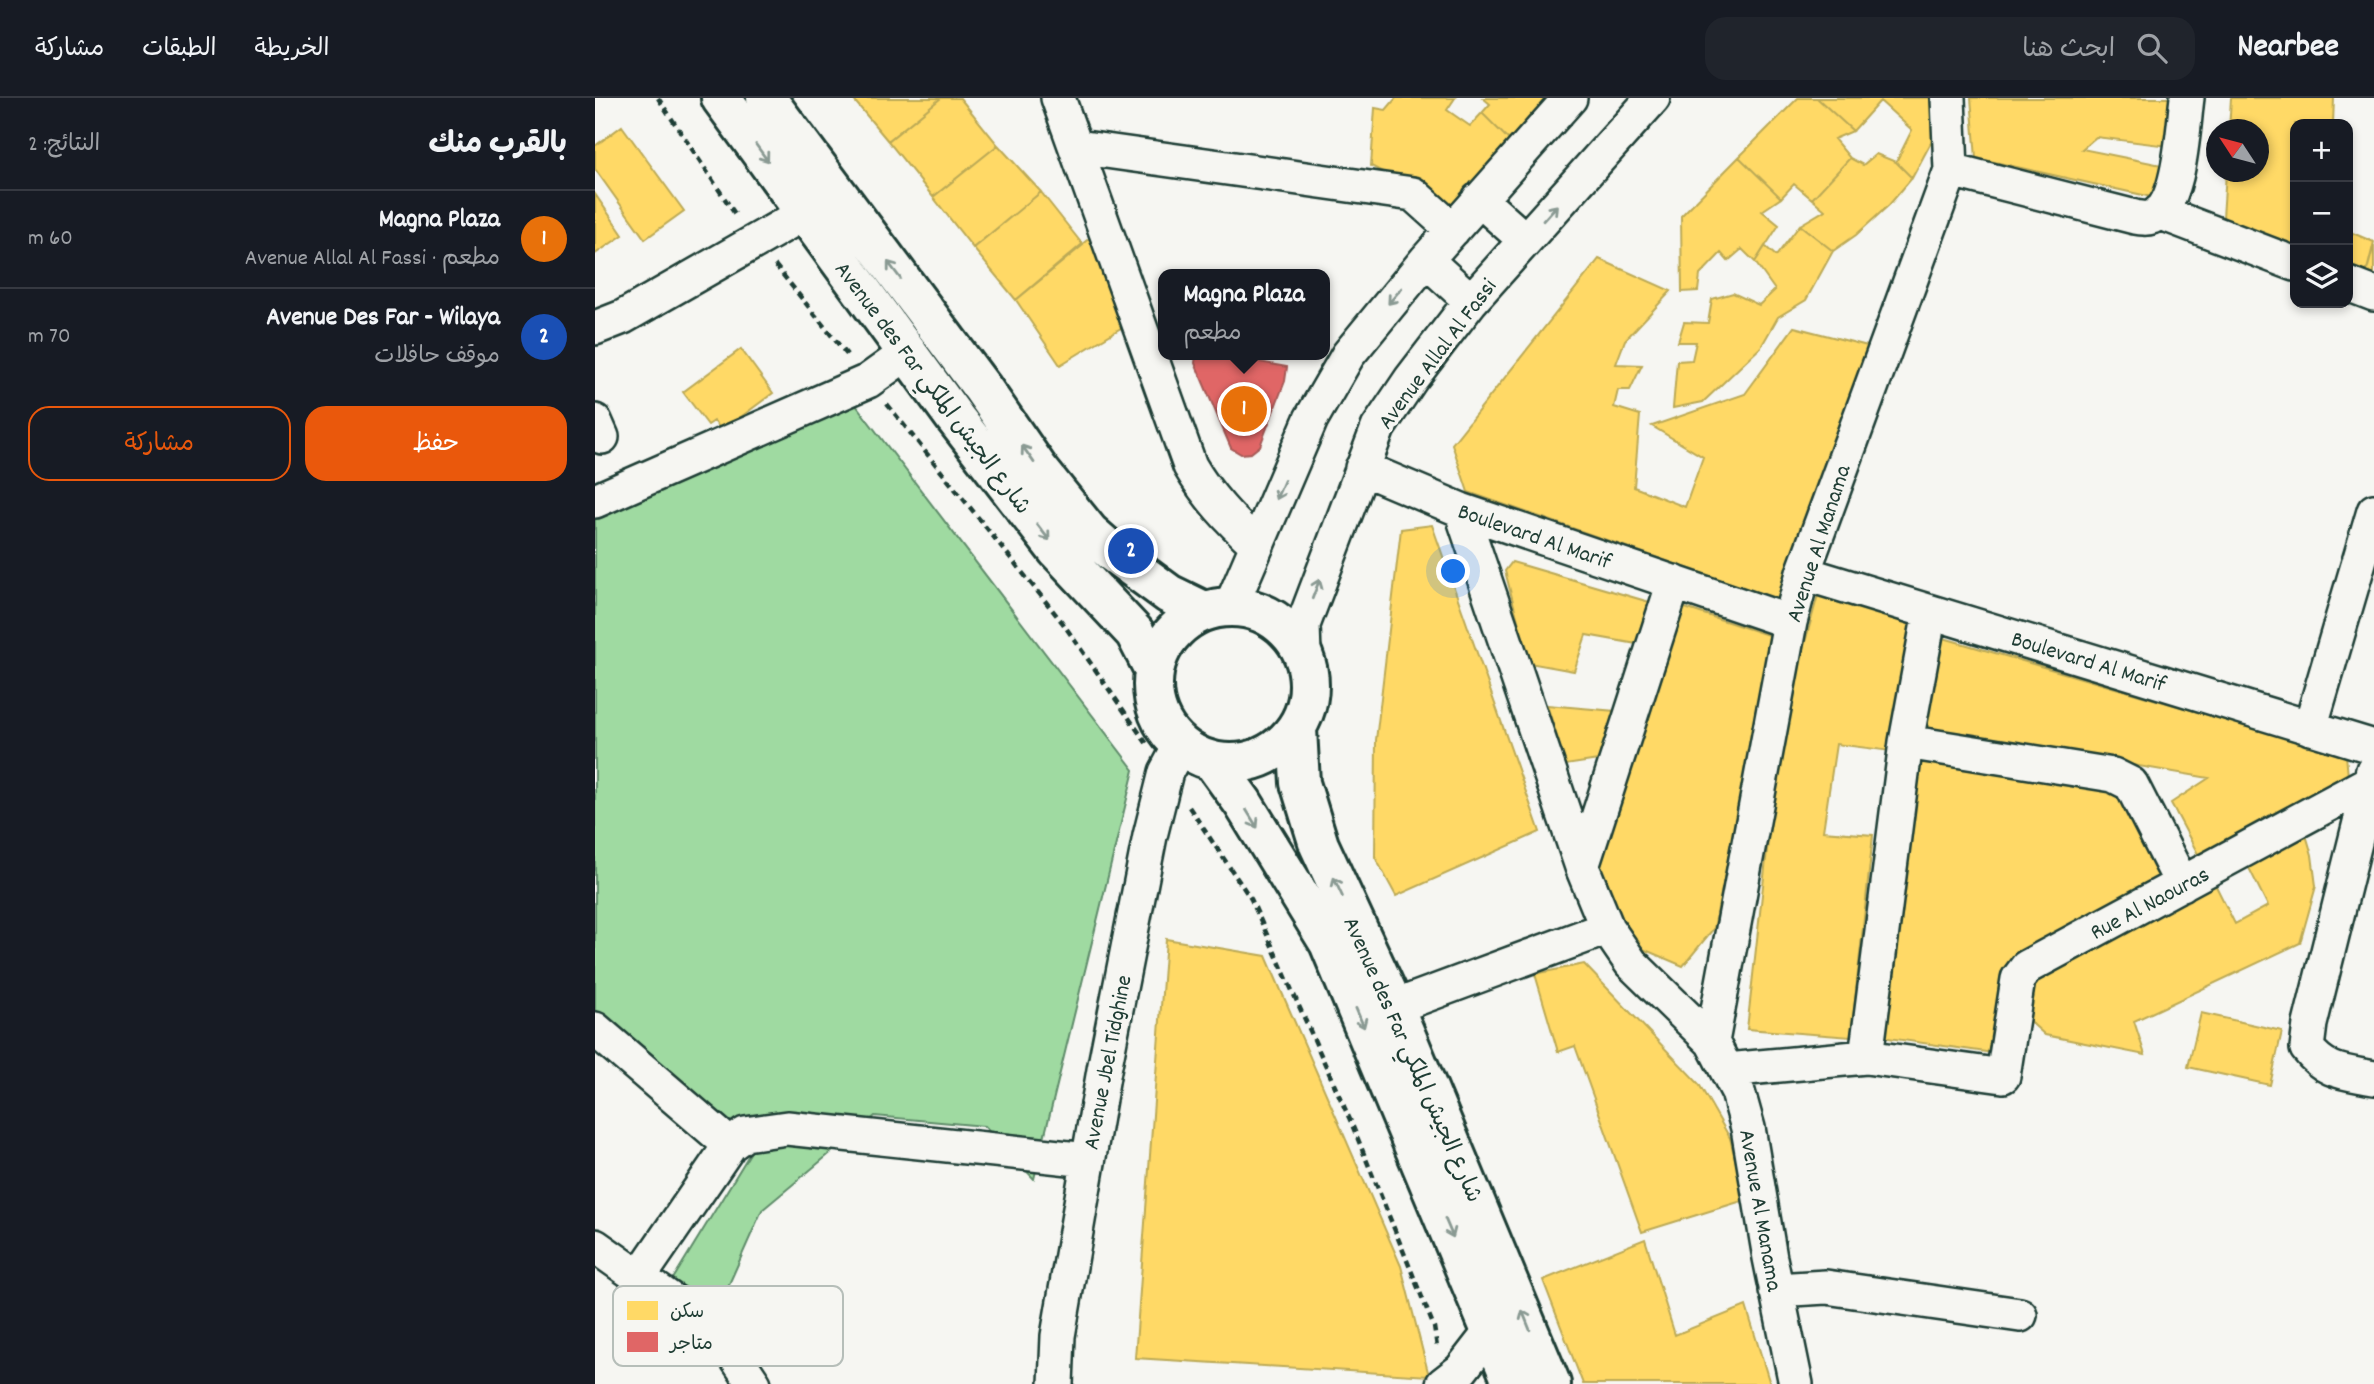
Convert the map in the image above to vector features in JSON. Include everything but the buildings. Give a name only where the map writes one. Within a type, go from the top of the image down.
[{"type":"main road","name":"Avenue des Far شارع الجيش الملكي","points":[[722,98],[907,353],[1057,550],[1135,633],[1154,670]]},
{"type":"main road","name":"Avenue des Far شارع الجيش الملكي","points":[[766,98],[983,389],[1039,470],[1089,532],[1169,594],[1217,609]]},
{"type":"main road","points":[[1217,609],[1253,610],[1274,619],[1292,635],[1304,655],[1310,680],[1307,705],[1297,729],[1274,751],[1245,763],[1173,759],[1153,698],[1154,670],[1171,634],[1217,609]]},
{"type":"main road","name":"Avenue des Far شارع الجيش الملكي","points":[[1297,729],[1300,783],[1319,845],[1394,1007],[1551,1384]]},
{"type":"main road","name":"Avenue des Far شارع الجيش الملكي","points":[[1214,762],[1243,803],[1329,943],[1513,1384]]},
{"type":"street","points":[[1058,98],[1190,466],[1203,490],[1256,544]]},
{"type":"street","points":[[1217,609],[1256,544],[1311,419],[1348,355],[1426,260],[1570,98]]},
{"type":"street","name":"Avenue Allal Al Fassi","points":[[1304,655],[1303,625],[1378,428],[1411,379],[1471,301],[1653,98]]},
{"type":"street","name":"Avenue Al Manama","points":[[1720,1056],[1790,622],[1803,573],[1951,170],[1948,98]]},
{"type":"street","points":[[1951,170],[2135,217],[2149,218],[2159,212],[2175,184],[2187,98]]},
{"type":"street","points":[[1077,147],[1413,194],[1453,230]]},
{"type":"street","points":[[1479,199],[1525,240]]},
{"type":"street","points":[[2159,212],[2290,262]]},
{"type":"street","points":[[595,328],[623,317],[805,213]]},
{"type":"street","points":[[1426,260],[1471,301]]},
{"type":"street","points":[[2353,286],[2374,294]]},
{"type":"street","points":[[595,501],[868,381],[907,353]]},
{"type":"street","name":"Boulevard Al Marif","points":[[1363,468],[1461,510],[1790,622]]},
{"type":"street","name":"Avenue Al Manama","points":[[1461,510],[1582,867],[1607,928],[1631,963],[1720,1056],[1738,1091],[1748,1128],[1776,1290],[1796,1384]]},
{"type":"street","points":[[2311,728],[2374,512]]},
{"type":"street","name":"Boulevard Al Marif","points":[[1803,573],[2374,747]]},
{"type":"street","points":[[1582,867],[1674,582]]},
{"type":"street","points":[[1720,1056],[1866,1057],[1906,741],[1930,612]]},
{"type":"street","points":[[1906,741],[2126,779],[2182,884]]},
{"type":"street","name":"Avenue Jbel Tidghine","points":[[1055,1384],[1058,1336],[1088,1160],[1147,849],[1173,759]]},
{"type":"street","points":[[2372,774],[2310,1024],[2307,1048],[2319,1063],[2337,1071],[2374,1078]]},
{"type":"street","name":"Rue Al Naouras","points":[[1866,1057],[2003,1076],[2018,979],[2027,967],[2182,884],[2372,774]]},
{"type":"street","points":[[1394,1007],[1607,928]]},
{"type":"street","points":[[595,1029],[730,1145]]},
{"type":"street","points":[[640,1276],[730,1145],[745,1134],[787,1128],[1088,1160]]},
{"type":"street","points":[[595,1246],[654,1286]]},
{"type":"street","points":[[1776,1290],[1826,1287],[2020,1315]]},
{"type":"street","points":[[1443,1384],[1461,1370],[1492,1330]]},
{"type":"street","points":[[742,1366],[754,1384]]},
{"type":"path","points":[[658,98],[733,212],[1173,759],[1251,899],[1351,1122],[1434,1327],[1437,1350]]},
{"type":"green space","points":[[843,388],[1134,770],[1034,1179],[984,1126],[875,1116],[762,1210],[728,1286],[684,1286],[673,1279],[752,1150],[595,1022],[595,499]]},
{"type":"place","name":"Magna Plaza","points":[[1244,409]]},
{"type":"place","name":"Avenue Des Far - Wilaya","points":[[1131,551]]}]
